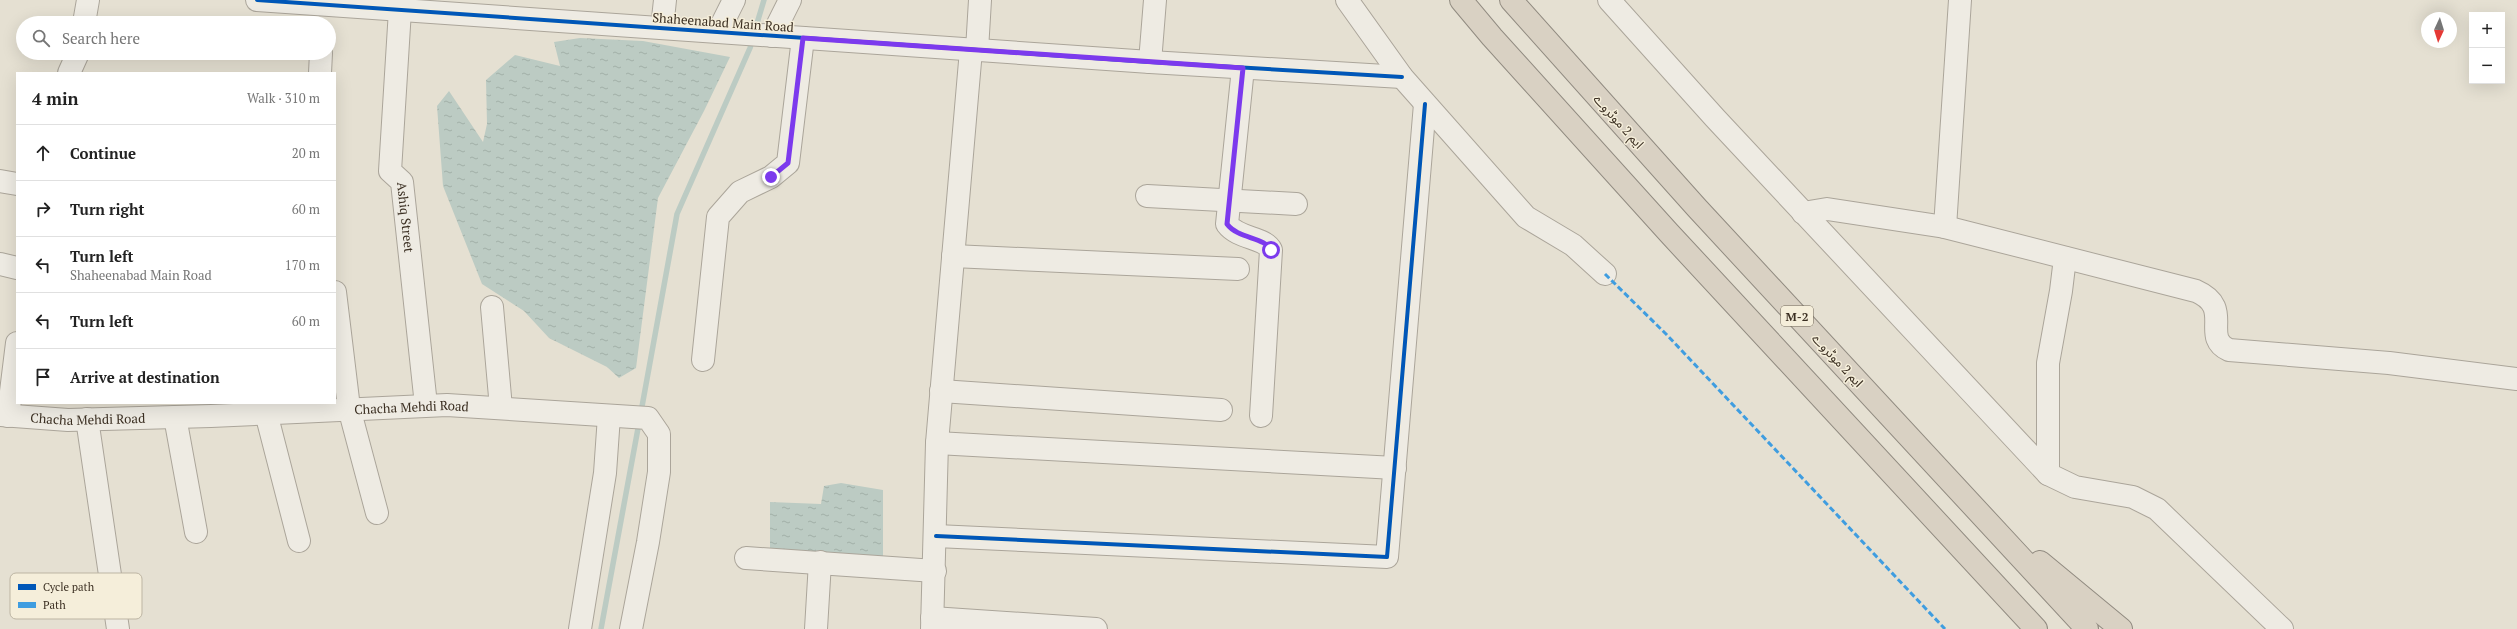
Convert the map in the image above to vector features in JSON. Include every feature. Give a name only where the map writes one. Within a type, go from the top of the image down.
[{"type":"highway","name":"M-2","points":[[1461,0],[1492,37],[1669,233],[2036,629]]},
{"type":"highway","name":"ایم 2 موٹروے","points":[[1512,0],[1697,208],[2087,629]]},
{"type":"highway","points":[[1530,0],[1697,208]]},
{"type":"highway","points":[[1965,498],[2121,629]]},
{"type":"street","points":[[85,16],[88,0]]},
{"type":"street","name":"Shaheenabad Main Road","points":[[257,0],[325,14],[400,10],[492,8],[662,28],[1150,62],[1402,77]]},
{"type":"street","points":[[662,28],[665,0]]},
{"type":"street","points":[[718,32],[734,0]]},
{"type":"street","points":[[772,36],[790,0]]},
{"type":"street","points":[[980,0],[953,256],[941,391],[937,443],[936,536],[932,624],[1096,629]]},
{"type":"street","points":[[1150,62],[1155,0]]},
{"type":"street","points":[[1346,0],[1402,77],[1526,217],[1573,245],[1605,274]]},
{"type":"street","points":[[1609,0],[1650,48],[2048,474],[2075,487],[2133,497],[2157,509],[2282,629]]},
{"type":"street","points":[[1945,227],[1960,0]]},
{"type":"street","name":"Ashiq Street","points":[[400,10],[390,171],[402,182],[426,406]]},
{"type":"street","points":[[703,360],[718,217],[740,192],[771,177],[788,163],[803,38]]},
{"type":"street","points":[[69,72],[75,60]]},
{"type":"street","points":[[320,72],[321,60]]},
{"type":"street","points":[[1243,68],[1228,200],[1227,224],[1232,230],[1265,244],[1271,250],[1261,416]]},
{"type":"street","points":[[936,536],[1387,556],[1426,104]]},
{"type":"street","points":[[0,181],[16,184]]},
{"type":"street","points":[[1147,196],[1296,204]]},
{"type":"street","points":[[1803,213],[1827,209],[1945,227],[2196,291],[2207,296],[2215,305],[2217,338],[2221,346],[2229,350],[2389,363],[2517,379]]},
{"type":"street","points":[[953,256],[1238,269]]},
{"type":"street","points":[[2048,474],[2048,363],[2062,291],[2065,258]]},
{"type":"street","points":[[0,264],[16,268]]},
{"type":"street","points":[[336,300],[349,408],[378,513]]},
{"type":"street","points":[[492,307],[501,408]]},
{"type":"street","points":[[0,336],[16,339]]},
{"type":"street","points":[[4,415],[16,349]]},
{"type":"street","points":[[941,391],[1221,410]]},
{"type":"street","name":"Chacha Mehdi Road","points":[[4,415],[87,419],[175,417],[349,408],[426,406],[501,408],[640,418],[659,434],[659,472],[648,542],[630,629]]},
{"type":"street","points":[[266,413],[299,541]]},
{"type":"street","points":[[580,629],[605,473],[609,416]]},
{"type":"street","points":[[175,417],[196,532]]},
{"type":"street","points":[[87,419],[110,573]]},
{"type":"street","points":[[937,443],[1395,468]]},
{"type":"street","points":[[746,558],[935,571]]},
{"type":"street","points":[[816,629],[820,562]]},
{"type":"street","points":[[117,619],[118,629]]},
{"type":"water","points":[[580,38],[643,41],[730,57],[704,111],[658,198],[636,368],[619,378],[607,367],[549,338],[524,311],[482,284],[443,186],[437,106],[449,91],[483,142],[487,124],[486,80],[515,55],[560,66],[554,42]]},
{"type":"water","points":[[841,483],[883,490],[883,558],[770,553],[770,502],[821,504],[824,486]]},
{"type":"waterway","points":[[755,30],[764,0]]},
{"type":"waterway","points":[[641,412],[677,214],[750,48],[753,38]]},
{"type":"waterway","points":[[601,629],[639,423]]},
{"type":"marked path","points":[[1605,274],[1666,334],[1945,629]]},
{"type":"cycle path","points":[[257,0],[1150,62],[1402,77]]},
{"type":"cycle path","points":[[936,536],[1387,557],[1425,104]]},
{"type":"route","points":[[771,177],[788,163],[803,38],[1243,68],[1228,200],[1227,224],[1237,234],[1265,244],[1270,247],[1271,250]]}]
